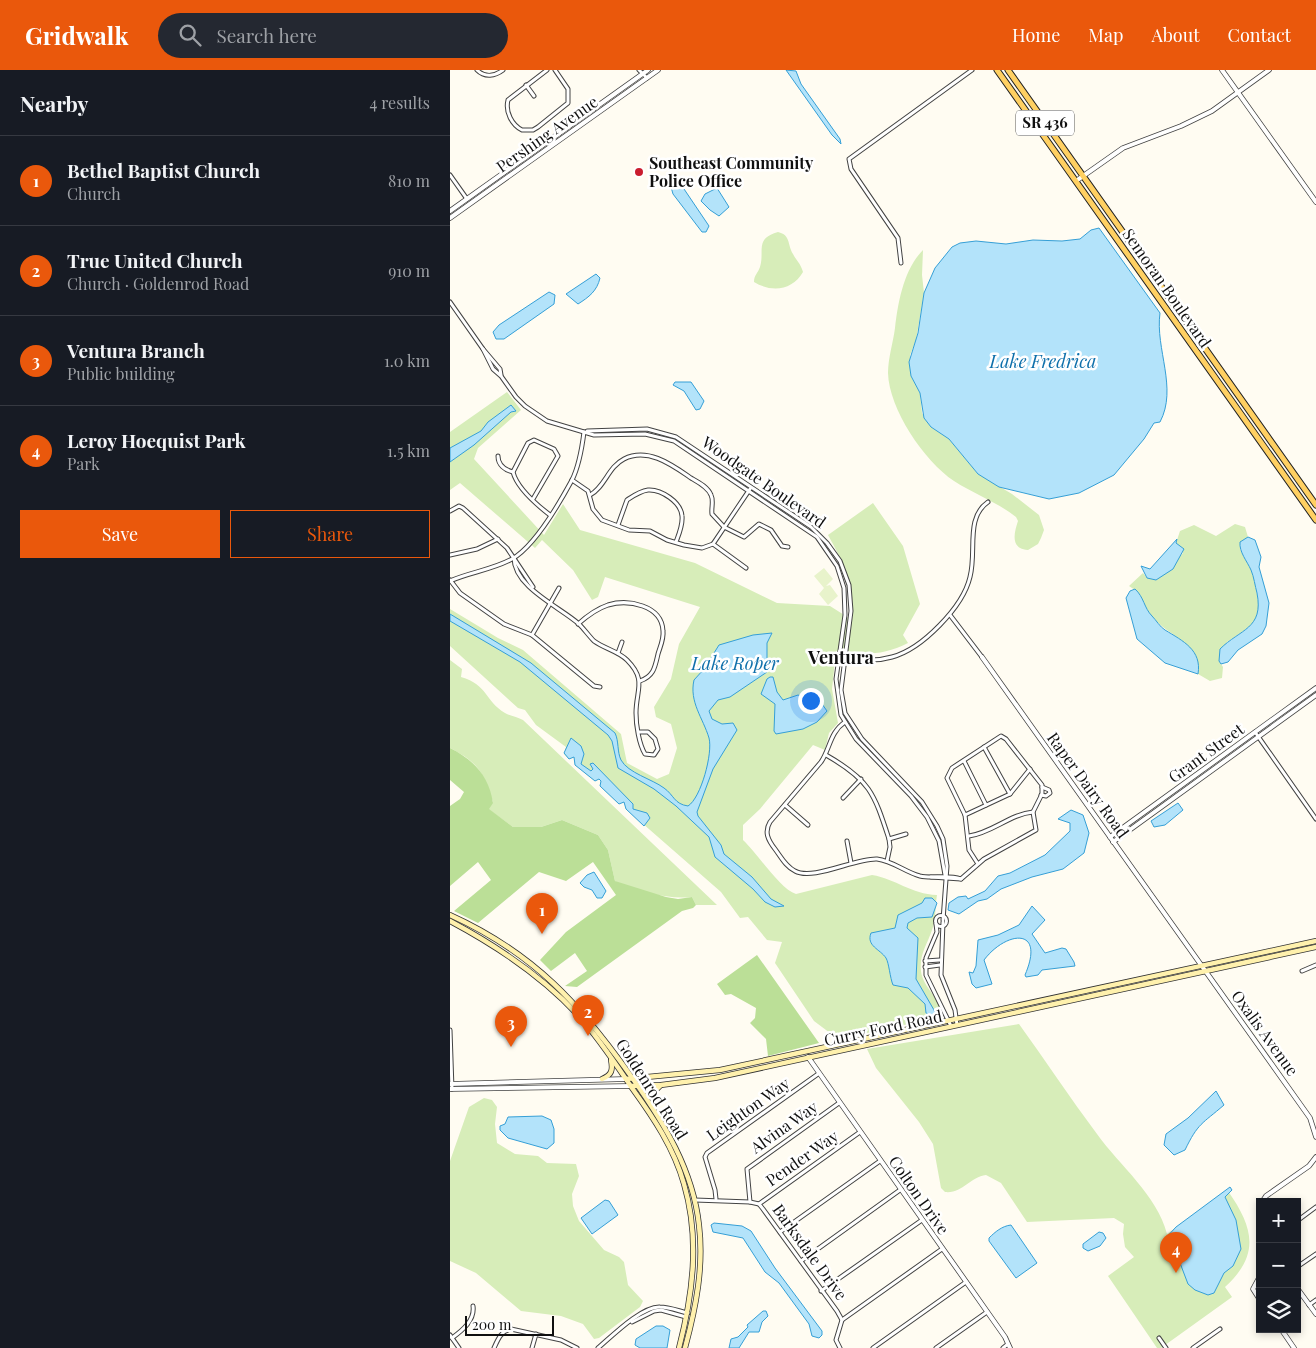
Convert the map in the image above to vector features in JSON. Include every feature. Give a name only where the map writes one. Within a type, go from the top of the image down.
[{"type":"main road","name":"Semoran Boulevard","points":[[997,70],[1316,520]]},
{"type":"main road","points":[[1001,70],[1009,81],[1017,83]]},
{"type":"main road","name":"Semoran Boulevard","points":[[1008,70],[1316,505]]},
{"type":"main road","points":[[1122,247],[1135,259],[1143,261]]},
{"type":"main road","name":"Goldenrod Road","points":[[452,915],[519,954],[563,991],[605,1040],[634,1079],[655,1110],[679,1153],[695,1200],[699,1224],[699,1284],[686,1348]]},
{"type":"main road","name":"Goldenrod Road","points":[[450,921],[522,965],[560,996],[586,1024],[661,1131],[684,1183],[689,1209],[694,1265],[691,1300],[679,1348]]},
{"type":"main road","name":"Curry Ford Road","points":[[626,1079],[693,1074],[1316,941]]},
{"type":"main road","points":[[1271,957],[1274,952],[1294,946]]},
{"type":"main road","name":"Curry Ford Road","points":[[631,1086],[703,1080],[1316,946]]},
{"type":"main road","points":[[522,965],[528,966],[557,990],[563,991]]},
{"type":"main road","points":[[1140,985],[1142,981],[1176,971]]},
{"type":"main road","points":[[1099,994],[1106,990],[1126,986],[1130,981]]},
{"type":"main road","points":[[560,996],[570,1001],[605,1040]]},
{"type":"main road","points":[[808,1057],[814,1052],[870,1040],[876,1036]]},
{"type":"main road","points":[[744,1071],[800,1056],[802,1052]]},
{"type":"main road","points":[[602,1080],[610,1075],[612,1070],[611,1058]]},
{"type":"main road","points":[[655,1110],[652,1094],[661,1085]]},
{"type":"main road","points":[[684,1183],[691,1198],[695,1200]]},
{"type":"main road","points":[[689,1209],[694,1212],[699,1224]]},
{"type":"main road","points":[[691,1300],[693,1319]]},
{"type":"main road","points":[[688,1315],[690,1320],[689,1332]]},
{"type":"street","points":[[477,70],[487,76],[497,74],[503,70]]},
{"type":"street","points":[[547,70],[509,97],[506,106],[509,116],[518,128],[527,131],[538,127],[568,103],[568,89],[555,70]]},
{"type":"street","points":[[639,70],[645,72],[647,78]]},
{"type":"street","name":"Pershing Avenue","points":[[450,218],[658,70]]},
{"type":"street","points":[[901,263],[898,238],[850,169],[849,159],[972,70]]},
{"type":"street","points":[[1222,70],[1316,202]]},
{"type":"street","points":[[1076,182],[1123,148],[1199,118],[1269,70]]},
{"type":"street","name":"Pershing Avenue","points":[[450,211],[645,72]]},
{"type":"street","points":[[526,85],[534,96]]},
{"type":"street","points":[[450,175],[467,199]]},
{"type":"street","points":[[1311,195],[1316,192]]},
{"type":"street","name":"Woodgate Boulevard","points":[[450,302],[483,349],[493,370],[501,376],[516,397],[536,415],[547,421],[594,435],[645,434],[677,440]]},
{"type":"street","points":[[1170,314],[1178,309]]},
{"type":"street","name":"Woodgate Boulevard","points":[[584,432],[647,429],[677,440],[808,528],[827,543],[840,561],[849,585],[851,611],[844,658],[841,690],[842,704],[851,725],[930,812],[943,839],[947,866],[942,918]]},
{"type":"street","points":[[615,430],[616,435]]},
{"type":"street","points":[[584,432],[582,448],[572,480],[537,537],[514,558],[489,569],[450,580],[460,593],[499,621],[532,635],[594,686],[600,687]]},
{"type":"street","points":[[513,472],[531,440],[554,449],[558,456],[533,499]]},
{"type":"street","points":[[1268,452],[1275,446]]},
{"type":"street","points":[[498,456],[498,462],[513,472],[516,481],[550,515]]},
{"type":"street","points":[[590,495],[599,488],[620,461],[633,456],[650,456],[671,464],[708,490],[712,501],[712,514],[724,526],[744,537],[759,524],[771,530],[782,546],[788,547]]},
{"type":"street","points":[[572,480],[584,487],[590,495],[596,515],[602,520],[629,530],[650,530],[676,542],[702,548],[713,544],[750,489]]},
{"type":"street","points":[[618,526],[627,500],[647,490],[660,492],[678,504],[681,510],[682,522],[676,542]]},
{"type":"street","points":[[838,657],[868,661],[894,656],[915,645],[950,615],[966,589],[971,575],[974,560],[973,521],[981,508],[988,502]]},
{"type":"street","points":[[450,511],[459,506],[464,508],[498,539],[514,558],[518,572],[534,590],[578,624],[594,640],[630,662],[640,681],[636,713],[639,732],[645,754],[654,755],[658,749],[656,739],[648,732],[639,732]]},
{"type":"street","name":"Woodgate Boulevard","points":[[808,528],[829,552],[837,566],[844,588],[845,615],[838,657],[836,690],[844,723],[927,817],[938,841],[945,877]]},
{"type":"street","points":[[450,555],[477,549],[498,539]]},
{"type":"street","points":[[713,544],[746,568]]},
{"type":"street","points":[[532,635],[551,605],[559,588]]},
{"type":"street","points":[[578,624],[599,609],[619,603],[644,607],[657,616],[664,632],[654,669],[649,676],[640,681]]},
{"type":"street","name":"Raper Dairy Road","points":[[950,615],[982,657],[1205,971]]},
{"type":"street","points":[[618,653],[622,642]]},
{"type":"street","name":"Grant Street","points":[[1112,839],[1258,737],[1287,715],[1316,688]]},
{"type":"street","name":"Grant Street","points":[[1112,839],[1284,711],[1292,709],[1316,695]]},
{"type":"street","points":[[1284,711],[1287,715]]},
{"type":"street","points":[[849,720],[836,730],[826,755],[767,826],[769,842],[788,866],[798,873],[810,873],[870,859],[887,861],[916,875],[962,879],[990,855],[1034,832],[1033,812],[1041,795],[1042,787],[1040,780],[1006,739],[998,737],[952,768],[947,778],[965,815],[969,836],[969,850],[978,864]]},
{"type":"street","points":[[836,730],[851,725]]},
{"type":"street","points":[[1255,732],[1316,819]]},
{"type":"street","points":[[984,746],[1010,794]]},
{"type":"street","points":[[1225,754],[1229,758]]},
{"type":"street","points":[[826,755],[861,779],[876,801],[890,839],[887,861]]},
{"type":"street","points":[[874,758],[878,755]]},
{"type":"street","points":[[964,761],[986,805]]},
{"type":"street","points":[[965,815],[1010,794],[1030,769]]},
{"type":"street","points":[[843,798],[861,779]]},
{"type":"street","points":[[1041,795],[1046,796],[1050,793],[1049,790],[1042,787]]},
{"type":"street","points":[[785,805],[808,825]]},
{"type":"street","points":[[969,836],[1020,814],[1033,812]]},
{"type":"street","points":[[890,839],[906,834]]},
{"type":"street","points":[[847,840],[851,863]]},
{"type":"street","points":[[450,921],[452,915]]},
{"type":"street","points":[[951,1026],[928,982],[925,967],[928,950],[936,932],[936,919],[942,918],[946,921],[942,926],[940,962],[944,985],[957,1018],[957,1025]]},
{"type":"street","points":[[936,924],[942,926]]},
{"type":"street","points":[[926,961],[940,962]]},
{"type":"street","points":[[925,967],[940,962]]},
{"type":"street","points":[[1302,971],[1316,965]]},
{"type":"street","name":"Oxalis Avenue","points":[[1205,971],[1310,1118],[1316,1137]]},
{"type":"street","points":[[1050,998],[1051,1004]]},
{"type":"street","points":[[450,1030],[451,1089]]},
{"type":"street","name":"Colton Drive","points":[[808,1057],[1009,1346]]},
{"type":"street","name":"Leighton Way","points":[[716,1199],[716,1190],[706,1157],[707,1153],[818,1074]]},
{"type":"street","name":"Curry Ford Road","points":[[451,1084],[626,1079]]},
{"type":"street","points":[[522,1081],[522,1088]]},
{"type":"street","name":"Curry Ford Road","points":[[451,1089],[631,1086]]},
{"type":"street","name":"Alvina Way","points":[[750,1202],[748,1169],[839,1103]]},
{"type":"street","name":"Pender Way","points":[[758,1204],[860,1132]]},
{"type":"street","points":[[1265,1198],[1311,1165],[1316,1157]]},
{"type":"street","points":[[780,1232],[880,1161]]},
{"type":"street","points":[[801,1261],[900,1190]]},
{"type":"street","name":"Barksdale Drive","points":[[695,1200],[716,1199],[758,1204],[842,1320],[836,1340],[840,1348]]},
{"type":"street","points":[[1301,1218],[1316,1207]]},
{"type":"street","points":[[821,1291],[922,1220]]},
{"type":"street","points":[[842,1320],[942,1249]]},
{"type":"street","points":[[1301,1264],[1316,1254]]},
{"type":"street","points":[[873,1348],[966,1282]]},
{"type":"street","points":[[1301,1294],[1316,1314]]},
{"type":"street","points":[[1309,1305],[1316,1300]]},
{"type":"street","points":[[459,1348],[451,1336],[467,1326],[473,1306]]},
{"type":"street","points":[[598,1348],[635,1317],[654,1308],[660,1307],[688,1315]]},
{"type":"street","points":[[936,1348],[987,1312]]},
{"type":"street","points":[[494,1348],[505,1330],[511,1329],[569,1342],[576,1348]]},
{"type":"street","points":[[1193,1348],[1220,1329]]},
{"type":"street","points":[[1284,1333],[1294,1348]]},
{"type":"street","points":[[532,1348],[536,1334]]},
{"type":"street","points":[[1159,1338],[1166,1348]]},
{"type":"street","points":[[1003,1348],[1009,1346]]},
{"type":"green space","points":[[778,232],[787,238],[803,272],[794,283],[788,286],[768,288],[754,282],[754,280],[760,267],[763,242],[766,238]]},
{"type":"green space","points":[[923,250],[922,275],[924,293],[916,340],[910,355],[911,376],[920,393],[922,413],[931,427],[949,439],[978,474],[1012,494],[1039,515],[1044,530],[1038,544],[1028,550],[1018,547],[1016,544],[1015,530],[1018,521],[1016,517],[954,481],[931,461],[910,433],[901,418],[895,402],[888,373],[898,308],[907,276],[916,258]]},
{"type":"green space","points":[[507,392],[521,410],[478,448],[474,459],[544,535],[563,504],[580,530],[695,563],[777,603],[830,606],[852,620],[853,608],[850,586],[839,555],[828,535],[873,503],[903,546],[920,604],[903,635],[908,643],[890,650],[872,653],[836,651],[832,689],[838,723],[829,733],[825,750],[813,745],[760,809],[743,825],[743,840],[776,878],[796,894],[872,875],[919,892],[937,895],[935,917],[922,955],[921,971],[925,983],[939,1004],[941,1017],[834,1040],[830,1033],[814,1021],[775,963],[782,942],[767,940],[748,917],[740,918],[721,892],[626,809],[626,804],[623,802],[619,804],[600,786],[601,781],[599,779],[595,781],[575,765],[574,757],[569,759],[564,754],[566,747],[536,725],[525,710],[518,708],[450,646],[450,609],[498,638],[523,650],[621,734],[627,763],[657,779],[669,774],[677,748],[671,724],[656,717],[654,707],[671,679],[679,644],[700,607],[605,577],[598,597],[592,600],[573,570],[542,540],[535,548],[460,483],[450,490],[450,432]]},
{"type":"green space","points":[[1235,524],[1245,527],[1248,537],[1241,542],[1240,549],[1253,573],[1259,605],[1258,614],[1251,626],[1227,642],[1219,661],[1223,667],[1222,678],[1210,681],[1198,674],[1198,664],[1188,647],[1155,620],[1149,613],[1140,595],[1129,586],[1143,573],[1147,578],[1173,569],[1176,560],[1183,553],[1176,543],[1180,531],[1194,525],[1216,536]]},
{"type":"green space","points":[[824,568],[833,579],[826,586],[830,585],[838,596],[828,605],[819,594],[824,588],[814,576]]},
{"type":"green space","points":[[450,660],[462,669],[461,677],[470,680],[482,689],[498,708],[507,714],[523,720],[717,905],[696,905],[692,897],[664,896],[619,884],[615,881],[608,850],[598,835],[562,820],[541,827],[513,827],[488,809],[493,802],[479,769],[460,753],[450,748]]},
{"type":"green space","points":[[450,748],[466,758],[479,770],[491,793],[493,803],[489,809],[513,827],[541,827],[562,820],[598,835],[608,850],[615,881],[666,897],[678,899],[692,897],[696,905],[693,908],[682,911],[577,987],[565,986],[587,971],[575,953],[551,971],[540,960],[566,932],[616,895],[593,862],[566,881],[539,872],[478,923],[454,911],[491,880],[478,862],[450,886],[450,806],[460,799],[464,792],[450,780]]},
{"type":"green space","points":[[757,955],[819,1043],[768,1056],[766,1039],[750,1023],[755,1018],[756,1008],[731,994],[725,995],[717,984]]},
{"type":"green space","points":[[1019,1024],[1106,1146],[1147,1194],[1162,1220],[1167,1234],[1228,1191],[1237,1204],[1248,1228],[1248,1252],[1244,1263],[1225,1287],[1232,1297],[1161,1348],[1157,1348],[1108,1276],[1134,1257],[1125,1247],[1124,1224],[1114,1218],[1027,1222],[1001,1183],[986,1175],[980,1176],[961,1188],[945,1192],[941,1188],[933,1144],[919,1122],[876,1068],[867,1049]]},
{"type":"green space","points":[[484,1098],[492,1100],[497,1107],[495,1124],[497,1143],[515,1154],[538,1156],[547,1163],[576,1164],[579,1176],[572,1194],[573,1206],[579,1221],[604,1250],[619,1257],[624,1262],[628,1285],[643,1301],[640,1307],[599,1338],[594,1339],[583,1324],[561,1316],[521,1311],[476,1273],[450,1261],[450,1161],[469,1107]]},
{"type":"water","points":[[786,70],[796,71],[801,84],[840,139],[841,144],[832,135]]},
{"type":"water","points":[[676,183],[682,186],[709,226],[706,232],[702,232],[673,194],[671,187]]},
{"type":"water","points":[[717,188],[729,207],[719,216],[701,201],[705,194]]},
{"type":"water","name":"Lake Fredrica","points":[[1099,228],[1160,313],[1160,340],[1167,382],[1167,396],[1160,422],[1154,423],[1144,439],[1114,475],[1079,493],[1049,499],[999,487],[978,474],[949,439],[931,427],[924,418],[920,393],[911,376],[909,362],[918,333],[924,293],[935,268],[952,247],[960,243],[976,241],[1006,244],[1033,240],[1062,241],[1080,239],[1091,230]]},
{"type":"water","points":[[596,274],[600,278],[597,287],[578,304],[566,294]]},
{"type":"water","points":[[549,292],[555,295],[554,304],[504,339],[496,339],[493,332],[499,325]]},
{"type":"water","points":[[675,382],[691,382],[704,401],[700,409],[696,410],[684,391],[673,385]]},
{"type":"water","points":[[511,405],[516,411],[511,412],[474,445],[450,462],[450,448],[481,431],[488,422]]},
{"type":"water","points":[[1248,537],[1255,540],[1261,557],[1259,567],[1269,603],[1266,626],[1262,634],[1238,650],[1228,662],[1221,664],[1219,661],[1220,649],[1249,627],[1257,614],[1257,593],[1254,579],[1240,546],[1240,542]]},
{"type":"water","points":[[1177,539],[1176,543],[1184,549],[1173,569],[1156,580],[1147,578],[1141,566],[1150,569]]},
{"type":"water","points":[[1135,589],[1149,613],[1161,627],[1184,642],[1194,652],[1197,659],[1198,674],[1165,663],[1137,639],[1126,598],[1130,591]]},
{"type":"water","name":"Lake Roper","points":[[450,614],[531,663],[615,733],[620,757],[624,765],[664,788],[677,801],[688,806],[697,794],[705,775],[710,745],[693,696],[694,680],[704,669],[719,645],[753,635],[772,633],[767,643],[767,672],[730,697],[718,700],[709,711],[712,719],[722,724],[733,723],[737,730],[713,769],[697,812],[698,816],[721,845],[724,854],[752,877],[771,899],[784,906],[775,907],[765,902],[753,889],[715,857],[709,837],[676,806],[654,789],[618,768],[612,741],[608,735],[520,662],[450,621]]},
{"type":"water","points":[[773,677],[777,692],[783,700],[798,695],[822,704],[827,711],[817,722],[803,729],[776,734],[774,731],[775,704],[761,694],[767,679]]},
{"type":"water","points":[[571,738],[581,746],[584,754],[581,764],[591,771],[593,769],[590,764],[593,763],[633,804],[633,809],[647,813],[650,818],[644,826],[626,809],[624,802],[619,804],[600,786],[601,781],[599,779],[595,781],[575,765],[574,757],[569,759],[564,753]]},
{"type":"water","points":[[1178,803],[1183,810],[1165,825],[1154,827],[1151,821]]},
{"type":"water","points":[[1071,810],[1083,815],[1089,833],[1084,853],[1063,869],[1032,877],[1001,889],[959,914],[948,910],[949,903],[958,897],[966,896],[968,899],[985,891],[998,876],[1010,873],[1045,855],[1070,831],[1070,823],[1058,819]]},
{"type":"water","points":[[594,872],[606,891],[602,898],[597,898],[592,890],[580,883],[587,875]]},
{"type":"water","points":[[925,898],[932,898],[937,903],[932,917],[917,918],[908,923],[907,928],[918,938],[916,979],[934,1010],[935,1013],[931,1016],[926,1013],[925,1004],[908,988],[893,985],[886,958],[870,941],[871,933],[895,928],[898,915],[922,903]]},
{"type":"water","points":[[1032,906],[1045,920],[1032,934],[1045,953],[1062,948],[1066,949],[1075,966],[1042,970],[1038,975],[1026,977],[1031,948],[1027,941],[1021,938],[1012,939],[993,950],[984,960],[992,984],[976,988],[972,984],[969,972],[973,973],[976,966],[978,940],[998,935],[1019,925]]},
{"type":"water","points":[[1216,1091],[1224,1105],[1197,1129],[1185,1150],[1174,1155],[1164,1145],[1166,1134],[1188,1118]]},
{"type":"water","points":[[542,1116],[551,1120],[554,1129],[554,1143],[547,1149],[508,1138],[500,1130],[500,1126],[505,1124],[508,1117]]},
{"type":"water","points":[[1230,1187],[1232,1190],[1225,1197],[1236,1220],[1241,1249],[1233,1266],[1224,1273],[1214,1293],[1208,1295],[1195,1290],[1188,1284],[1177,1255],[1163,1241],[1176,1227]]},
{"type":"water","points":[[605,1200],[609,1201],[618,1215],[592,1234],[581,1218]]},
{"type":"water","points":[[714,1223],[742,1226],[751,1231],[775,1268],[822,1331],[822,1335],[819,1338],[812,1336],[809,1324],[779,1283],[765,1272],[743,1238],[713,1232],[711,1225]]},
{"type":"water","points":[[1011,1225],[1037,1263],[1016,1278],[989,1241],[989,1238],[996,1232]]},
{"type":"water","points":[[1099,1232],[1103,1233],[1106,1238],[1100,1246],[1088,1251],[1083,1248],[1083,1244]]},
{"type":"water","points":[[763,1311],[766,1311],[768,1316],[762,1322],[759,1332],[749,1332],[739,1348],[729,1348],[731,1339],[738,1337],[748,1327],[747,1325]]},
{"type":"water","points":[[656,1326],[663,1326],[670,1330],[667,1348],[640,1348],[635,1345],[636,1339]]},
{"type":"place","name":"Southeast Community Police Office","points":[[639,172]]},
{"type":"place","name":"Bethel Baptist Church","points":[[542,934]]},
{"type":"place","name":"True United Church","points":[[588,1036]]},
{"type":"place","name":"Ventura Branch","points":[[511,1047]]},
{"type":"place","name":"Leroy Hoequist Park","points":[[1176,1273]]},
{"type":"district","name":"Ventura","points":[[841,658]]}]
